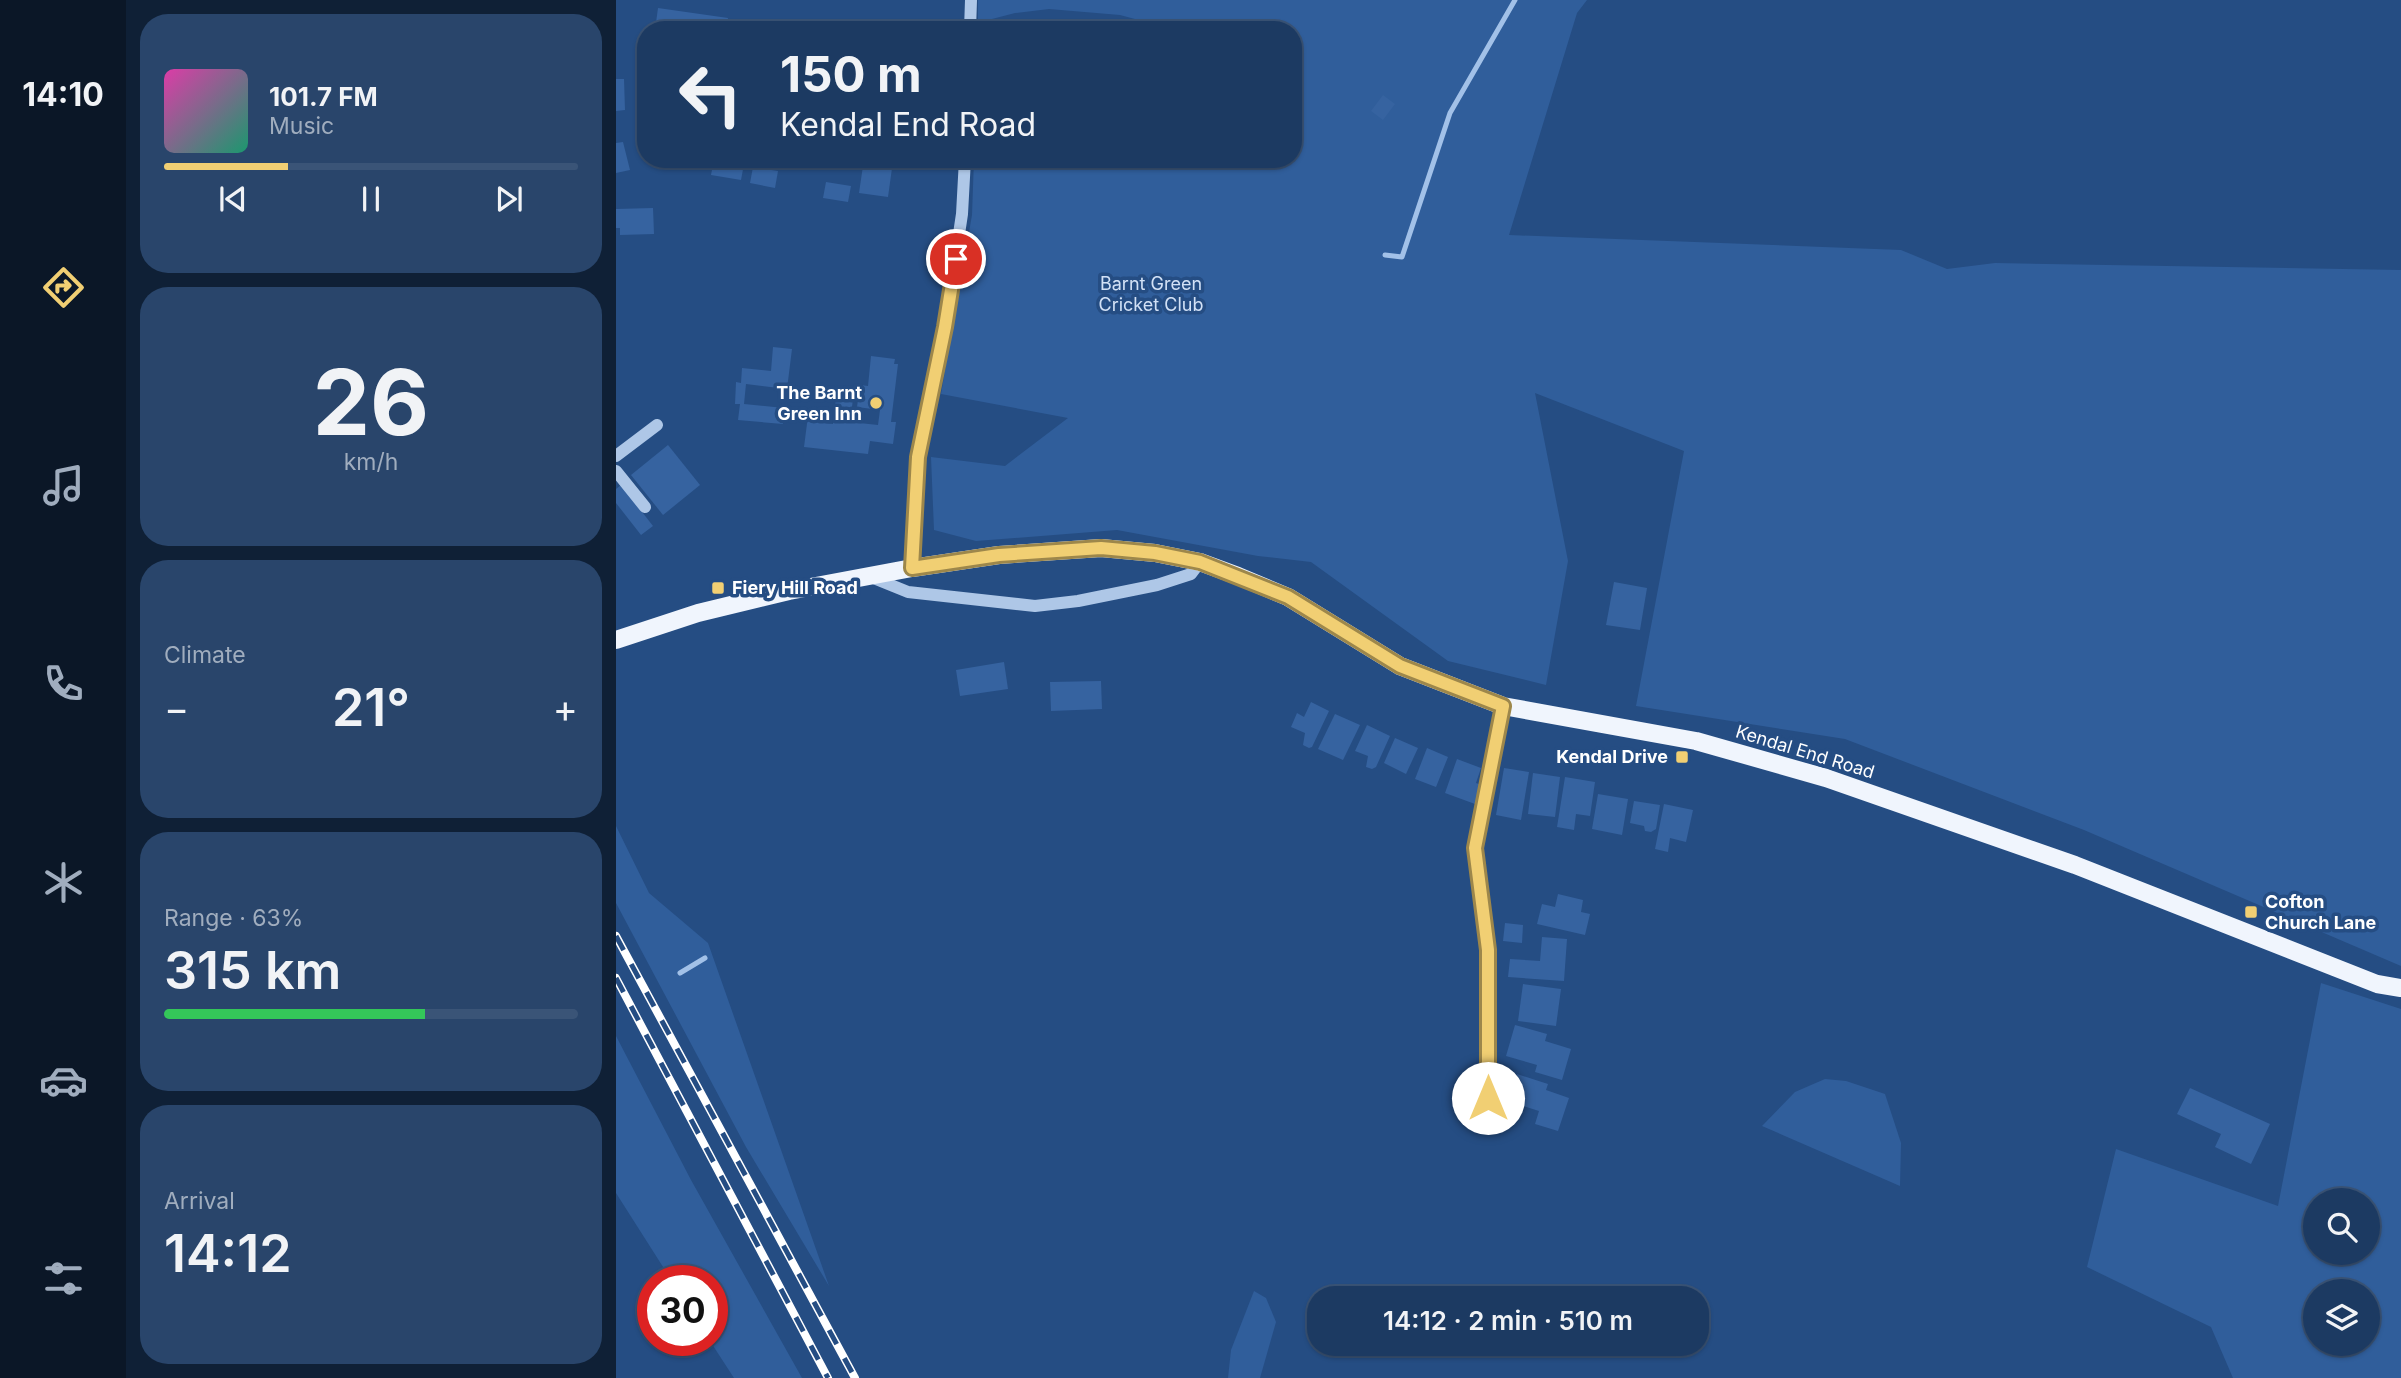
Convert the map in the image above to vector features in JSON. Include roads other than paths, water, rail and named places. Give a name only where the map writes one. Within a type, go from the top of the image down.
[{"type":"main road","name":"Kendal End Road","points":[[616,640],[698,613],[789,591],[912,568],[999,555],[1101,548],[1155,553],[1200,562],[1288,597],[1400,666],[1503,706],[1696,741],[1826,778],[2075,864],[2377,984],[2401,988]]},
{"type":"street","points":[[970,21],[971,0]]},
{"type":"street","points":[[912,568],[918,457],[945,327],[962,214],[965,168]]},
{"type":"street","points":[[616,457],[657,425]]},
{"type":"street","points":[[616,471],[645,507]]},
{"type":"street","points":[[871,577],[908,592],[1035,606],[1078,601],[1157,585],[1191,574],[1200,562]]},
{"type":"street","points":[[1488,1098],[1488,950],[1475,848],[1503,706]]},
{"type":"waterway","points":[[1385,255],[1402,257],[1450,113],[1515,0]]},
{"type":"waterway","points":[[680,973],[705,958]]},
{"type":"railway","points":[[616,936],[855,1378]]},
{"type":"railway","points":[[616,978],[828,1378]]},
{"type":"place","name":"The Barnt Green Inn","points":[[876,403]]},
{"type":"place","name":"Fiery Hill Road","points":[[718,588]]},
{"type":"place","name":"Kendal Drive","points":[[1682,757]]},
{"type":"place","name":"Cofton Church Lane","points":[[2251,912]]},
{"type":"park label","name":"Barnt Green Cricket Club","points":[[1151,294]]}]
